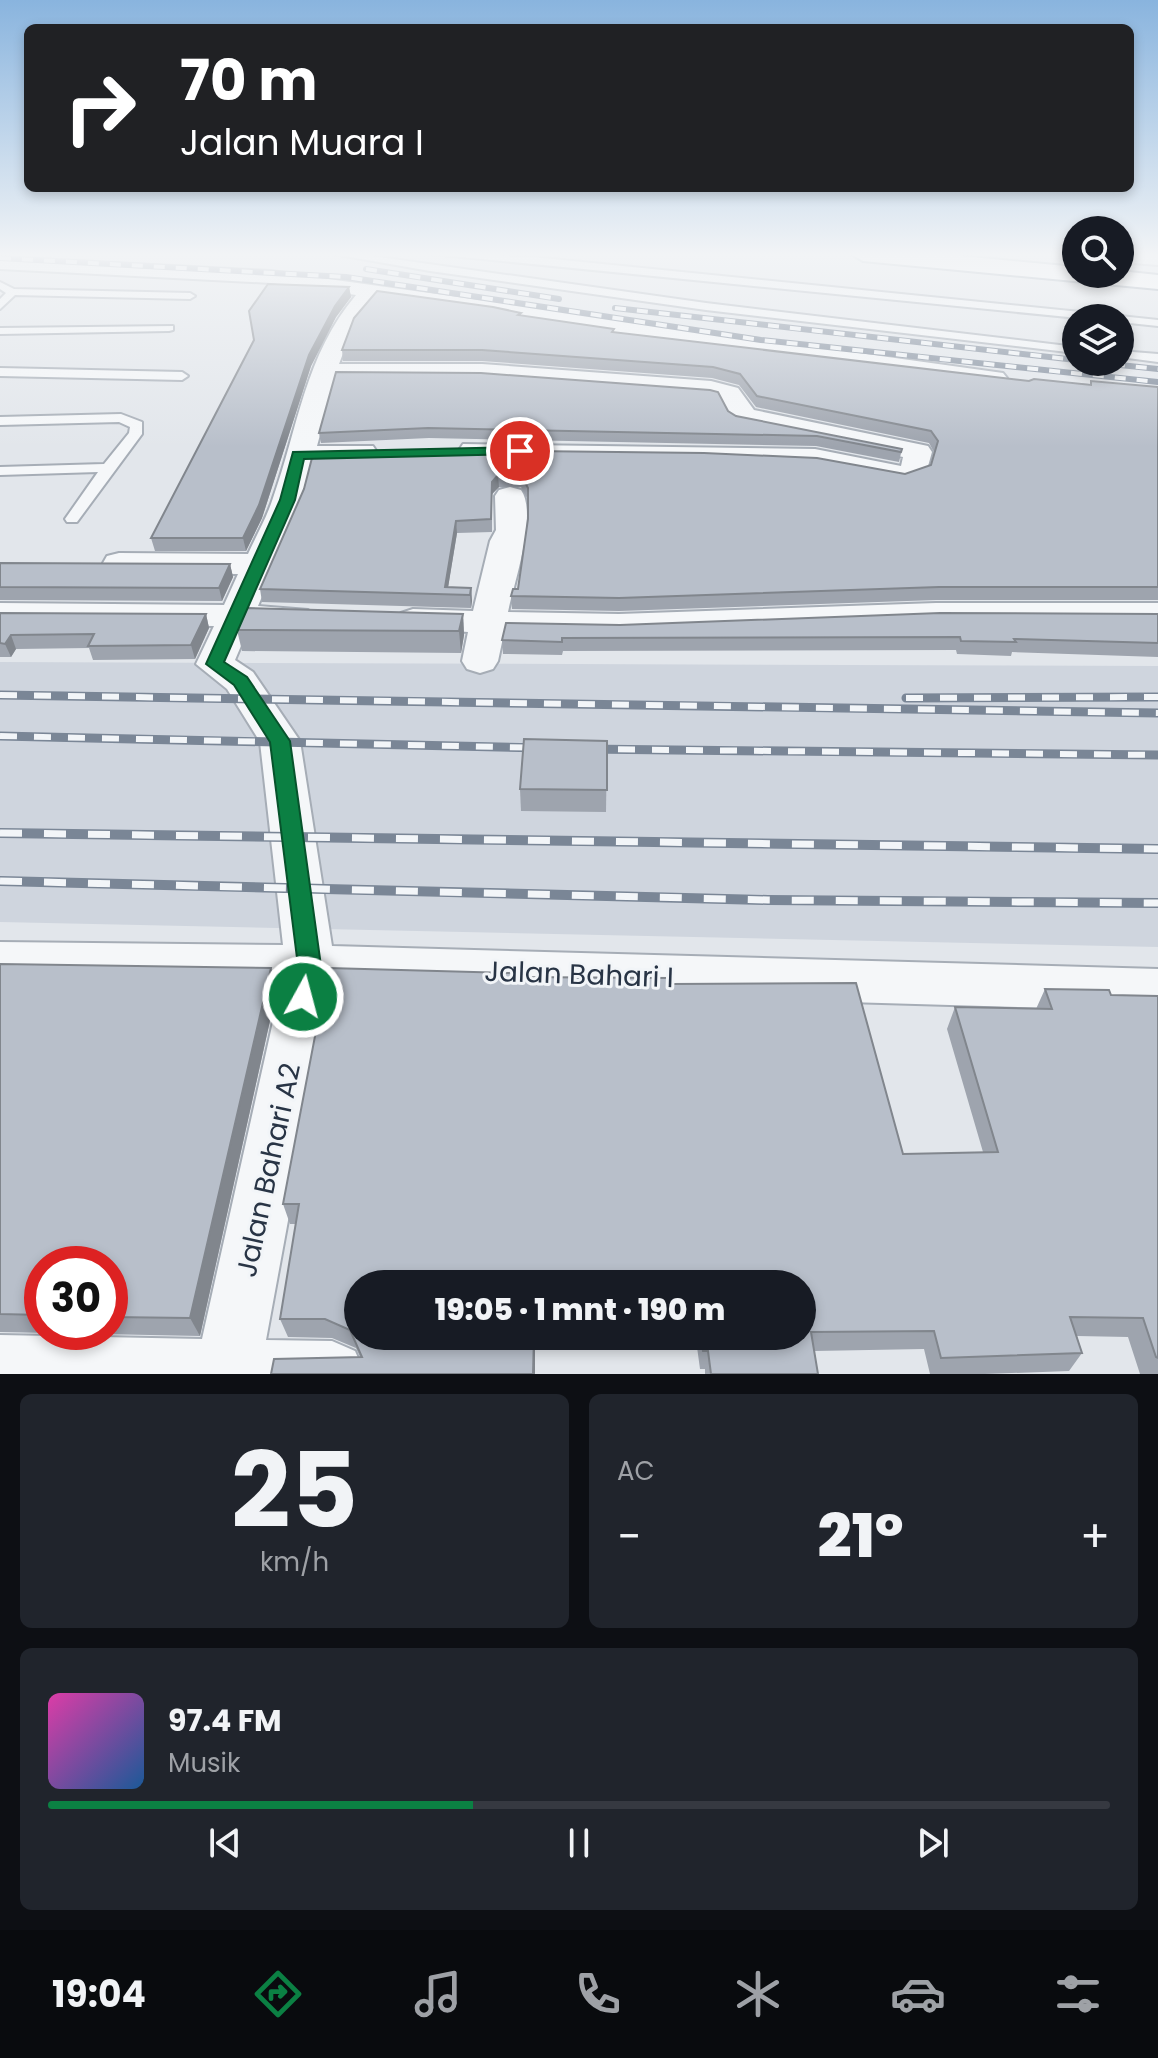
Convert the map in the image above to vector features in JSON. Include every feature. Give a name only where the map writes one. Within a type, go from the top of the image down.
[{"type":"street","points":[[238,615],[288,500],[298,455],[324,371],[342,326],[349,318]]},
{"type":"street","points":[[559,318],[1011,380]]},
{"type":"street","points":[[324,371],[482,372],[711,389],[729,394],[740,414],[746,417],[918,452],[915,471],[903,475],[815,458],[444,450]]},
{"type":"street","points":[[298,455],[386,452]]},
{"type":"street","points":[[480,661],[506,541],[512,530],[510,496]]},
{"type":"street","points":[[87,563],[258,564]]},
{"type":"street","points":[[786,592],[913,595],[927,601],[936,613]]},
{"type":"street","points":[[0,613],[334,618]]},
{"type":"street","points":[[382,619],[632,625],[936,613],[1158,614]]},
{"type":"street","name":"Jalan Bahari A2","points":[[227,1372],[310,966],[280,741],[240,681],[215,664],[238,615]]},
{"type":"street","name":"Jalan Bahari I","points":[[0,962],[310,966],[1158,990]]},
{"type":"street","points":[[0,1368],[332,1374]]},
{"type":"lane","points":[[790,318],[1062,349]]},
{"type":"lane","points":[[1134,320],[1158,323]]},
{"type":"lane","points":[[0,331],[169,328]]},
{"type":"lane","points":[[1134,355],[1158,358]]},
{"type":"lane","points":[[0,372],[182,376]]},
{"type":"lane","points":[[0,421],[121,418],[137,425],[135,434],[72,519]]},
{"type":"lane","points":[[0,471],[108,468]]},
{"type":"shaded area","points":[[0,662],[1158,666],[1158,947],[0,922]]},
{"type":"building","points":[[250,318],[329,318],[309,355],[259,505],[243,538],[151,538],[254,340]]},
{"type":"building","points":[[354,318],[539,318],[614,329],[612,332],[1029,381],[1091,385],[1091,381],[1158,387],[1158,587],[939,587],[619,598],[511,596],[513,589],[518,589],[528,519],[528,488],[521,475],[498,475],[492,482],[491,519],[456,521],[445,587],[471,588],[470,595],[260,589],[304,489],[313,454],[428,450],[704,453],[817,458],[905,474],[931,465],[938,441],[931,431],[757,396],[740,374],[713,367],[482,350],[342,350]]},
{"type":"building","points":[[336,372],[481,373],[710,390],[718,392],[728,411],[736,416],[902,449],[901,452],[817,436],[428,428],[319,433]]},
{"type":"building","points":[[0,563],[230,564],[219,588],[0,587]]},
{"type":"building","points":[[247,608],[463,614],[459,631],[237,630]]},
{"type":"building","points":[[0,613],[206,614],[191,645],[88,646],[94,634],[11,635],[5,644],[0,643]]},
{"type":"building","points":[[940,613],[1158,614],[1158,643],[1014,639],[1016,642],[961,641],[960,637],[502,640],[506,623],[620,625]]},
{"type":"building","points":[[524,739],[607,741],[607,790],[520,789]]},
{"type":"building","points":[[0,964],[271,968],[190,1318],[128,1317],[128,1246],[24,1246],[24,1315],[0,1314]]},
{"type":"building","points":[[328,968],[513,973],[513,977],[670,978],[671,984],[856,983],[903,1154],[998,1152],[955,1007],[1052,1009],[1045,989],[1109,990],[1111,995],[1158,996],[1158,1358],[1143,1318],[1070,1317],[1082,1353],[941,1358],[934,1331],[816,1332],[816,1270],[344,1270],[344,1327],[325,1319],[280,1319],[299,1204],[283,1204]]},
{"type":"building","points":[[359,1350],[534,1350],[533,1374],[271,1374],[274,1359],[362,1357]]},
{"type":"building","points":[[814,1350],[818,1374],[711,1374],[708,1351],[703,1351]]},
{"type":"railway","points":[[617,318],[761,340],[1158,382]]},
{"type":"railway","points":[[705,318],[1062,358]]},
{"type":"railway","points":[[1134,366],[1158,369]]},
{"type":"railway","points":[[0,695],[1158,713]]},
{"type":"railway","points":[[906,698],[1158,697]]},
{"type":"railway","points":[[0,736],[544,748]]},
{"type":"railway","points":[[584,749],[1158,755]]},
{"type":"railway","points":[[0,833],[1158,849]]},
{"type":"railway","points":[[0,881],[768,900],[1158,903]]},
{"type":"route","points":[[303,997],[310,966],[297,889],[280,741],[240,681],[215,664],[288,500],[298,455],[429,450],[520,451]]}]
